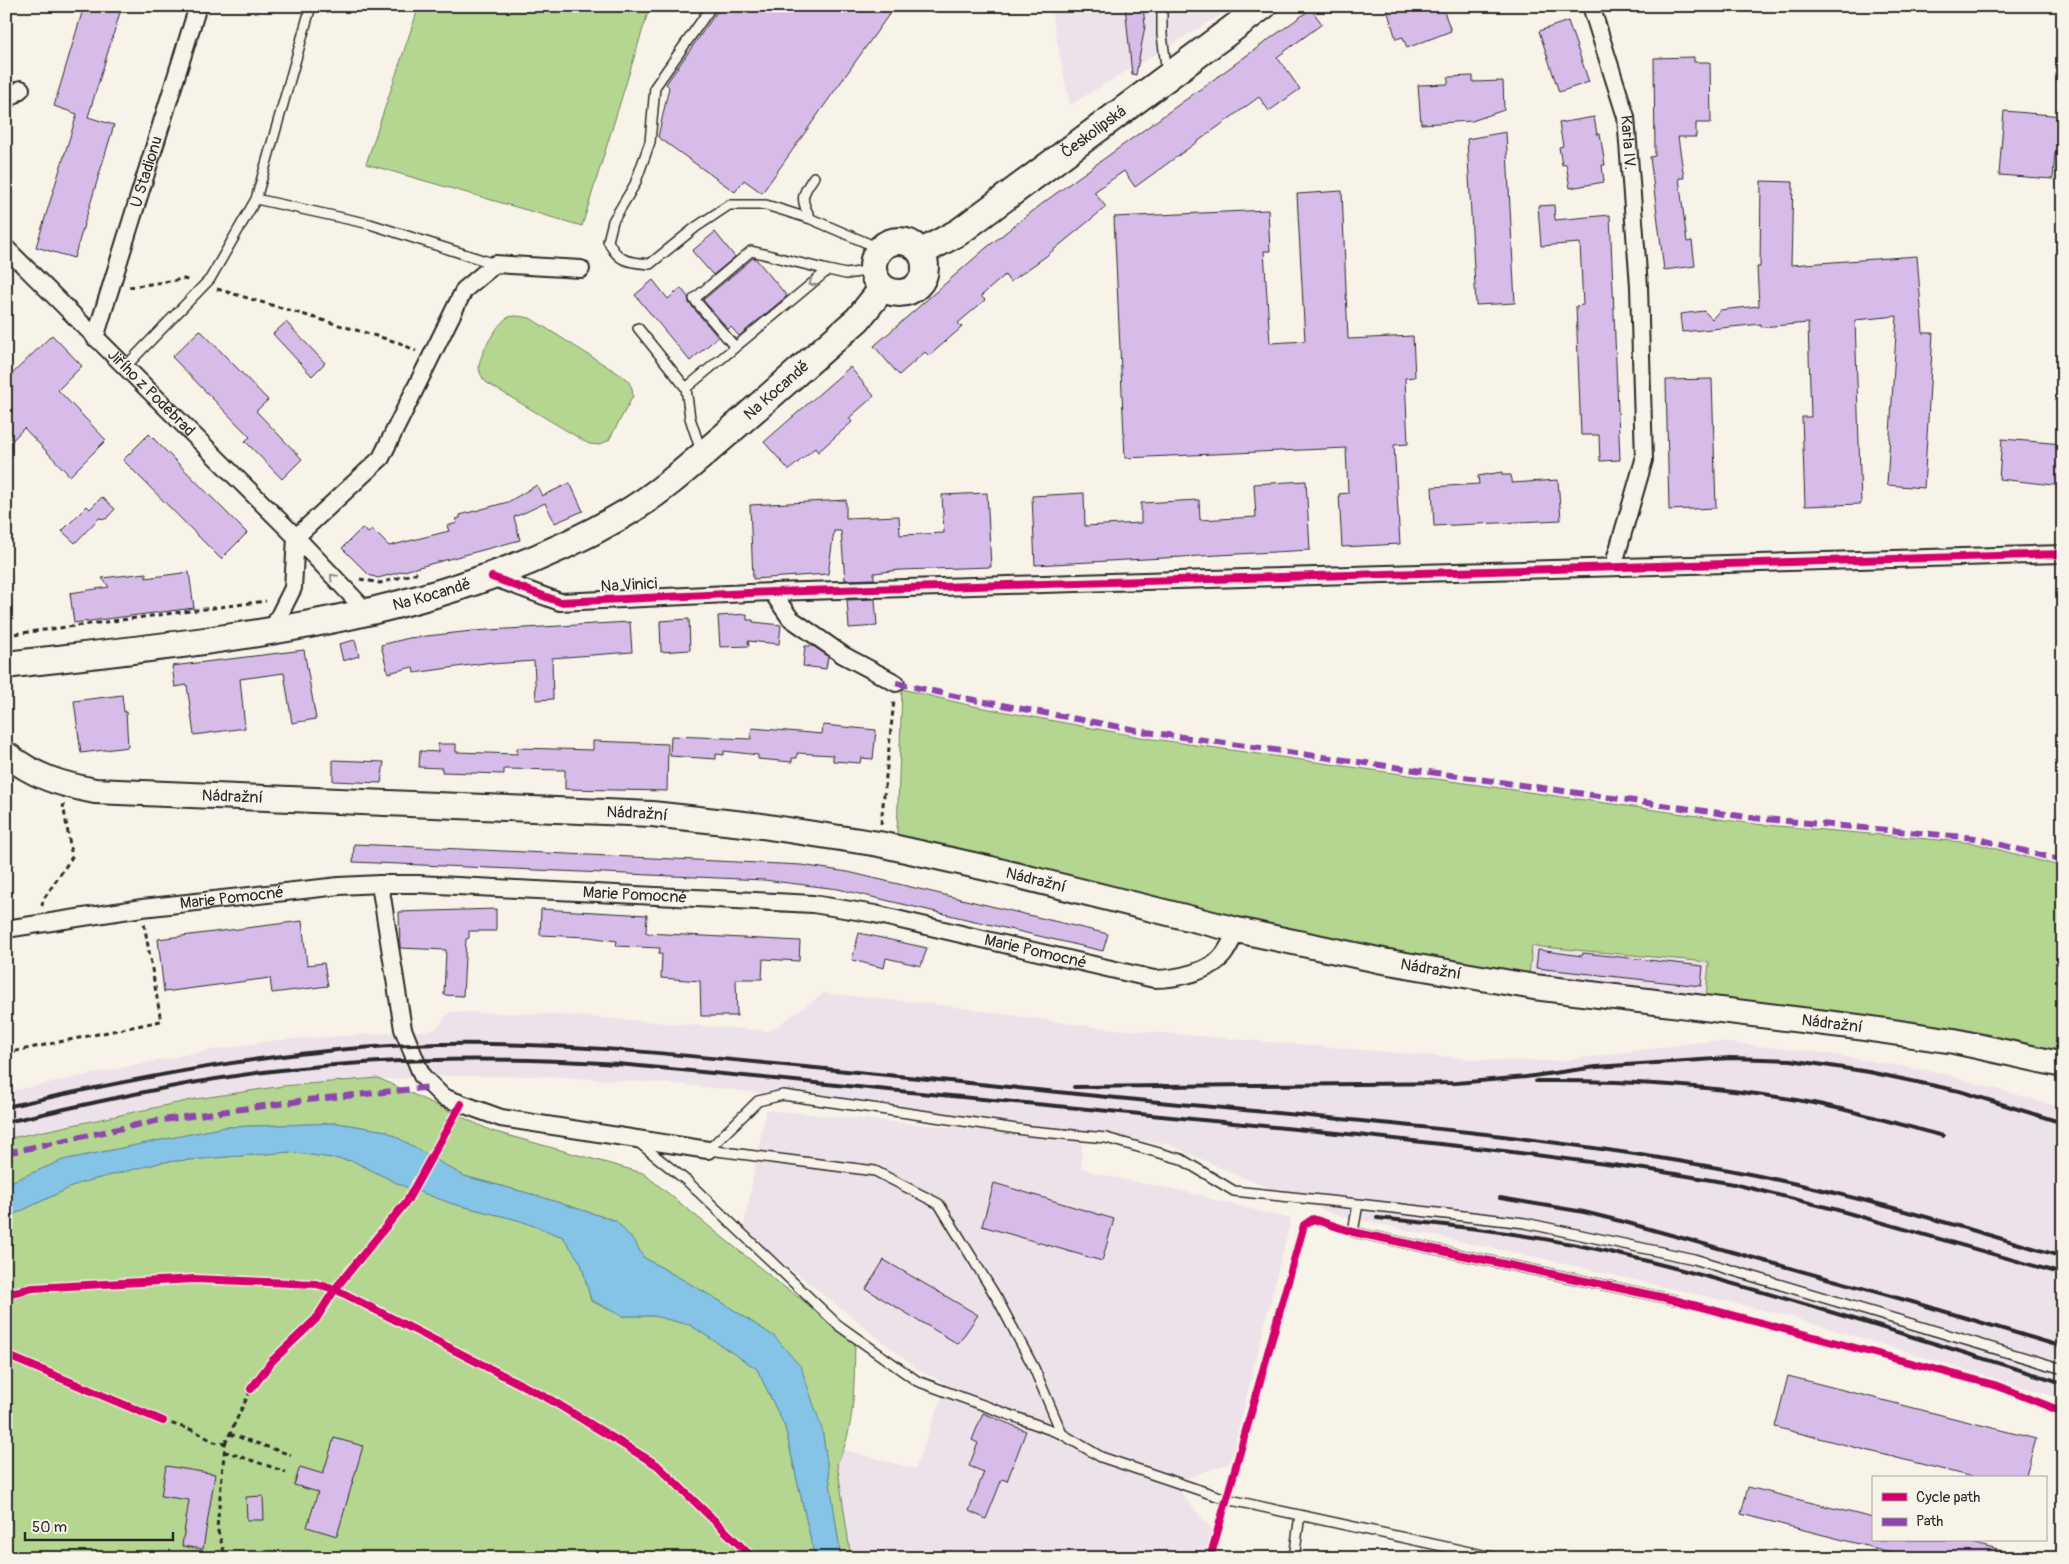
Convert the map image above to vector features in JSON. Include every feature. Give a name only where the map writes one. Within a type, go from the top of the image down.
[{"type":"main road","name":"Českolipská","points":[[922,252],[959,232],[1263,6]]},
{"type":"main road","points":[[905,240],[918,247],[922,252],[925,266],[920,280],[915,286],[896,293],[879,269],[892,242],[905,240]]},
{"type":"main road","name":"Na Kocandě","points":[[6,665],[271,632],[367,612],[417,600],[492,577],[579,539],[623,515],[666,485],[702,456],[858,319],[879,269]]},
{"type":"main road","name":"Nádražní","points":[[6,754],[25,769],[59,784],[95,791],[652,814],[762,826],[879,844],[991,869],[1237,930],[1383,962],[1534,987],[1868,1028],[1954,1042],[2063,1065]]},
{"type":"street","name":"U Stadionu","points":[[95,338],[198,6]]},
{"type":"street","name":"Karla IV.","points":[[1591,6],[1626,117],[1639,286],[1644,460],[1613,567]]},
{"type":"street","points":[[6,101],[21,89]]},
{"type":"street","name":"Jiřího z Poděbrad","points":[[6,248],[124,368],[296,537],[367,612]]},
{"type":"street","points":[[271,632],[294,588],[296,537],[381,458],[464,290],[494,264],[581,269]]},
{"type":"street","name":"Na Vinici","points":[[492,577],[560,602],[772,592],[2063,554]]},
{"type":"street","points":[[772,592],[790,618],[843,654],[896,683]]},
{"type":"street","points":[[380,884],[403,1029],[422,1076],[443,1097],[501,1118],[708,1150]]},
{"type":"street","name":"Marie Pomocné","points":[[6,929],[41,922],[142,908],[340,886],[380,884],[447,885],[813,904],[875,914],[1154,980],[1172,979],[1196,973],[1223,956],[1237,930]]},
{"type":"lane","points":[[124,368],[210,279],[256,199],[311,6]]},
{"type":"lane","points":[[712,6],[655,87],[650,142],[635,184],[613,221],[608,241],[614,254],[628,262],[650,264],[696,227],[729,205],[766,205],[811,219],[879,269]]},
{"type":"lane","points":[[1162,6],[1162,34],[1167,76]]},
{"type":"lane","points":[[811,219],[805,208],[803,194],[814,177]]},
{"type":"lane","points":[[256,199],[370,224],[494,264]]},
{"type":"lane","points":[[735,347],[694,299],[751,251],[846,274],[879,269]]},
{"type":"lane","points":[[686,388],[828,270]]},
{"type":"lane","points":[[638,328],[686,388],[690,418],[702,456]]},
{"type":"lane","points":[[708,1150],[758,1101],[783,1095],[1031,1131],[1106,1138],[1181,1159],[1234,1191],[1525,1223],[1694,1260],[2063,1368]]},
{"type":"lane","points":[[636,1140],[688,1182],[838,1325],[917,1381],[1062,1434],[1100,1457],[1226,1499],[1497,1558]]},
{"type":"lane","points":[[708,1150],[875,1171],[939,1204],[998,1300],[1034,1368],[1062,1434]]},
{"type":"lane","points":[[1358,1204],[1353,1232],[1675,1300]]},
{"type":"lane","points":[[1294,1558],[1300,1515]]},
{"type":"path","points":[[111,286],[126,288],[184,279],[400,343],[430,358]]},
{"type":"path","points":[[336,581],[361,580],[380,583],[420,572]]},
{"type":"path","points":[[6,635],[271,601],[279,589],[294,588]]},
{"type":"path","points":[[879,844],[896,683]]},
{"type":"path","points":[[41,922],[43,900],[72,857],[63,803]]},
{"type":"path","points":[[6,1053],[161,1022],[142,908]]},
{"type":"path","points":[[226,1558],[217,1528],[225,1444],[256,1382]]},
{"type":"path","points":[[154,1417],[195,1431],[214,1442],[225,1444]]},
{"type":"path","points":[[230,1434],[291,1455]]},
{"type":"path","points":[[224,1451],[286,1472]]},
{"type":"shaded area","points":[[1050,6],[1236,6],[1070,105]]},
{"type":"shaded area","points":[[1531,946],[1709,962],[1706,997],[1529,975]]},
{"type":"shaded area","points":[[824,993],[942,1005],[1093,1027],[1483,1060],[1559,1061],[1709,1041],[1818,1052],[1941,1073],[2063,1108],[2063,1399],[1784,1315],[1549,1260],[1336,1215],[1239,1176],[1167,1144],[905,1108],[675,1084],[546,1076],[437,1076],[283,1086],[111,1116],[6,1139],[6,1092],[188,1054],[277,1040],[435,1030],[450,1012],[550,1014],[770,1031]]},
{"type":"shaded area","points":[[766,1110],[1079,1139],[1082,1143],[1081,1168],[1102,1175],[1206,1196],[1207,1198],[1291,1219],[1230,1463],[1187,1478],[1181,1493],[1212,1530],[1204,1558],[852,1558],[837,1462],[845,1450],[915,1469],[947,1384],[920,1371],[743,1231]]},
{"type":"green space","points":[[419,6],[650,6],[582,226],[366,164]]},
{"type":"green space","points":[[509,317],[530,318],[627,379],[632,388],[633,396],[609,440],[599,445],[589,444],[487,383],[484,379],[480,373],[479,366],[482,354],[503,321]]},
{"type":"green space","points":[[902,689],[968,705],[1146,738],[1754,824],[1974,843],[2063,867],[2063,1054],[1706,997],[1709,962],[1532,946],[1529,975],[1385,951],[1240,920],[897,835]]},
{"type":"green space","points":[[378,1078],[492,1131],[643,1173],[779,1283],[855,1339],[851,1419],[848,1435],[837,1463],[851,1558],[841,1558],[822,1429],[775,1337],[720,1301],[643,1257],[635,1242],[616,1221],[535,1195],[464,1176],[386,1131],[337,1123],[225,1127],[63,1160],[6,1184],[6,1139],[196,1099],[283,1086]]},
{"type":"green space","points":[[290,1152],[353,1161],[401,1185],[453,1204],[518,1220],[563,1237],[581,1263],[591,1301],[622,1316],[654,1316],[690,1325],[757,1369],[785,1427],[815,1558],[6,1558],[6,1218],[80,1183],[163,1162]]},
{"type":"water","points":[[337,1123],[386,1131],[464,1176],[535,1195],[616,1221],[635,1242],[643,1257],[720,1301],[775,1337],[801,1367],[822,1429],[841,1558],[815,1558],[785,1427],[757,1369],[690,1325],[654,1316],[622,1316],[591,1300],[581,1263],[563,1237],[518,1220],[453,1204],[401,1185],[353,1161],[290,1152],[163,1162],[80,1183],[6,1218],[6,1184],[63,1160],[225,1127]]},
{"type":"building","points":[[84,6],[122,6],[88,117],[114,125],[74,258],[36,247],[77,114],[54,106]]},
{"type":"building","points":[[721,6],[895,6],[762,193],[744,180],[735,192],[658,137],[669,87],[666,84]]},
{"type":"building","points":[[1125,6],[1143,6],[1145,26],[1136,75],[1132,74]]},
{"type":"building","points":[[1386,6],[1442,6],[1451,31],[1407,48],[1403,37],[1396,39]]},
{"type":"building","points":[[1311,9],[1322,24],[1277,57],[1300,89],[1269,111],[1259,97],[1135,187],[1124,171],[1094,192],[1106,207],[1045,257],[1010,282],[1005,275],[981,296],[985,300],[958,323],[962,327],[929,356],[925,352],[899,375],[874,346],[986,248],[1047,200]]},
{"type":"building","points":[[1568,21],[1589,82],[1559,92],[1539,31]]},
{"type":"building","points":[[1694,57],[1694,62],[1710,62],[1711,123],[1696,123],[1696,137],[1678,137],[1684,178],[1679,178],[1687,242],[1692,241],[1695,266],[1664,270],[1650,157],[1655,156],[1654,58]]},
{"type":"building","points":[[1473,76],[1473,82],[1503,81],[1504,110],[1472,121],[1421,124],[1418,85],[1448,84],[1448,77]]},
{"type":"building","points":[[2004,111],[2063,116],[2063,154],[2055,153],[2053,179],[1999,175]]},
{"type":"building","points":[[1594,117],[1597,134],[1600,134],[1605,165],[1602,165],[1604,182],[1570,188],[1566,164],[1562,165],[1559,147],[1563,146],[1559,123]]},
{"type":"building","points":[[1506,132],[1515,303],[1476,305],[1467,139]]},
{"type":"building","points":[[1761,181],[1793,182],[1791,265],[1917,256],[1923,333],[1933,333],[1924,488],[1887,485],[1897,316],[1855,320],[1861,504],[1805,506],[1802,417],[1811,417],[1808,323],[1761,327],[1761,324],[1682,332],[1680,314],[1704,311],[1712,319],[1720,310],[1759,306],[1757,267],[1760,267]]},
{"type":"building","points":[[1342,191],[1348,339],[1413,336],[1415,377],[1405,378],[1408,444],[1394,445],[1400,544],[1342,547],[1339,494],[1348,493],[1346,448],[1125,458],[1114,217],[1268,210],[1270,251],[1264,251],[1270,343],[1305,341],[1297,194]]},
{"type":"building","points":[[1554,205],[1555,220],[1610,215],[1620,460],[1600,461],[1599,435],[1581,435],[1576,306],[1583,305],[1580,243],[1541,246],[1538,206]]},
{"type":"building","points":[[715,232],[735,257],[713,275],[692,251]]},
{"type":"building","points":[[753,258],[756,259],[787,296],[739,336],[731,327],[728,329],[703,300]]},
{"type":"building","points":[[653,280],[668,299],[681,288],[688,297],[689,303],[718,337],[690,361],[635,295]]},
{"type":"building","points":[[286,322],[325,363],[312,376],[273,334]]},
{"type":"building","points":[[200,330],[268,400],[256,411],[302,459],[282,479],[245,441],[250,437],[172,357]]},
{"type":"building","points":[[52,335],[82,366],[58,390],[106,440],[70,476],[24,428],[6,447],[6,380]]},
{"type":"building","points":[[850,367],[874,396],[849,418],[852,422],[818,452],[815,448],[789,470],[764,442]]},
{"type":"building","points":[[1712,379],[1716,508],[1669,510],[1666,380]]},
{"type":"building","points":[[149,434],[247,533],[221,559],[123,460]]},
{"type":"building","points":[[2002,439],[2063,444],[2063,486],[1999,479]]},
{"type":"building","points":[[1502,472],[1502,475],[1511,475],[1512,483],[1558,480],[1561,520],[1434,526],[1432,487],[1479,484],[1478,476]]},
{"type":"building","points":[[1306,481],[1310,550],[1035,565],[1032,496],[1084,493],[1085,526],[1141,523],[1141,503],[1199,500],[1200,520],[1256,517],[1254,484]]},
{"type":"building","points":[[570,483],[583,511],[555,523],[545,503],[514,517],[520,540],[378,578],[369,575],[342,548],[362,528],[368,533],[372,529],[389,546],[449,531],[447,526],[457,523],[456,519],[460,518],[460,515],[508,502],[537,485],[542,496]]},
{"type":"building","points":[[987,493],[991,567],[900,570],[874,573],[874,579],[845,580],[841,531],[834,531],[828,574],[753,579],[750,505],[846,500],[846,518],[899,516],[900,535],[944,533],[942,495]]},
{"type":"building","points":[[102,497],[115,509],[106,519],[99,518],[75,543],[62,531],[87,506],[90,509]]},
{"type":"building","points":[[189,572],[194,608],[74,623],[70,593],[109,587],[102,578],[146,573],[146,578]]},
{"type":"building","points":[[875,599],[877,626],[849,628],[847,600]]},
{"type":"building","points":[[747,614],[747,620],[753,620],[753,622],[781,625],[779,644],[748,641],[749,646],[720,647],[718,616]]},
{"type":"building","points":[[689,619],[690,650],[661,652],[660,621]]},
{"type":"building","points":[[630,622],[632,652],[552,658],[553,699],[536,700],[534,661],[492,664],[492,662],[414,673],[413,667],[388,673],[381,645],[409,638],[472,631]]},
{"type":"building","points":[[355,640],[359,656],[343,661],[339,644]]},
{"type":"building","points":[[805,646],[813,646],[828,656],[826,669],[803,666]]},
{"type":"building","points":[[304,650],[316,719],[292,723],[284,673],[240,679],[245,728],[194,735],[187,685],[175,687],[172,666]]},
{"type":"building","points":[[122,695],[124,712],[126,712],[128,747],[81,753],[74,701]]},
{"type":"building","points":[[823,725],[876,730],[873,759],[861,758],[860,763],[833,761],[833,755],[797,753],[797,758],[792,758],[792,762],[758,759],[758,755],[724,751],[724,755],[716,754],[716,759],[670,756],[671,736],[751,739],[752,728],[822,734]]},
{"type":"building","points":[[593,741],[668,744],[667,791],[565,789],[565,770],[504,769],[504,774],[442,772],[442,768],[419,767],[420,751],[438,752],[438,744],[456,744],[456,752],[517,754],[517,748],[593,750]]},
{"type":"building","points":[[333,760],[384,762],[381,783],[333,781]]},
{"type":"building","points":[[354,844],[801,865],[848,872],[1108,934],[1103,951],[838,889],[764,880],[353,862]]},
{"type":"building","points":[[496,909],[496,931],[469,931],[469,938],[466,939],[463,996],[444,995],[446,950],[400,948],[399,912]]},
{"type":"building","points":[[541,909],[647,915],[646,933],[800,941],[799,961],[763,959],[762,979],[736,979],[737,1016],[701,1016],[700,981],[661,978],[662,954],[659,954],[660,948],[616,946],[617,941],[588,937],[540,935]]},
{"type":"building","points":[[302,921],[307,965],[324,963],[328,986],[272,993],[270,978],[164,992],[158,939]]},
{"type":"building","points":[[859,933],[927,948],[921,966],[886,958],[884,968],[852,960]]},
{"type":"building","points":[[1538,950],[1582,956],[1583,953],[1703,966],[1701,986],[1536,968]]},
{"type":"building","points":[[994,1183],[1114,1219],[1102,1261],[982,1226]]},
{"type":"building","points":[[884,1260],[978,1315],[958,1344],[866,1289]]},
{"type":"building","points":[[1788,1376],[2036,1439],[2026,1476],[1968,1476],[1775,1427]]},
{"type":"building","points":[[983,1413],[1026,1431],[1007,1481],[1002,1479],[986,1519],[969,1511],[984,1472],[969,1466],[978,1443],[972,1440]]},
{"type":"building","points":[[334,1438],[363,1446],[337,1536],[307,1527],[318,1492],[294,1485],[300,1467],[323,1474]]},
{"type":"building","points":[[166,1466],[215,1474],[203,1549],[182,1546],[189,1500],[161,1496]]},
{"type":"building","points":[[1748,1487],[1872,1518],[1872,1542],[1967,1542],[2006,1552],[2005,1558],[1914,1558],[1741,1514]]},
{"type":"building","points":[[263,1496],[264,1520],[247,1520],[246,1497]]},
{"type":"railway","points":[[6,1107],[113,1084],[222,1065],[276,1057],[385,1046],[482,1044],[649,1052],[1424,1127],[1653,1157],[1771,1178],[1855,1198],[2063,1257]]},
{"type":"railway","points":[[1074,1087],[1456,1083],[1526,1077],[1596,1067],[1730,1058],[1791,1060],[1869,1072],[1959,1091],[2063,1123]]},
{"type":"railway","points":[[6,1122],[178,1086],[247,1074],[323,1066],[407,1061],[492,1059],[618,1064],[1358,1135],[1652,1170],[1734,1184],[1834,1209],[2063,1274]]},
{"type":"railway","points":[[1536,1081],[1641,1083],[1744,1092],[1829,1106],[1943,1136]]},
{"type":"railway","points":[[1500,1198],[1584,1212],[1628,1223],[1923,1305],[2063,1347]]},
{"type":"railway","points":[[1377,1218],[1503,1232],[1627,1256],[1791,1300],[2063,1383]]},
{"type":"marked path","points":[[896,683],[969,699],[1147,732],[1754,818],[1975,838],[2063,861]]},
{"type":"marked path","points":[[6,1153],[155,1121],[307,1100],[432,1087]]},
{"type":"cycle path","points":[[492,577],[560,602],[772,592],[2063,554]]},
{"type":"cycle path","points":[[251,1389],[272,1361],[316,1319],[335,1289],[407,1201],[461,1104]]},
{"type":"cycle path","points":[[1210,1558],[1304,1225],[1313,1219],[1353,1232],[1675,1300],[1998,1386],[2063,1412]]},
{"type":"cycle path","points":[[6,1294],[33,1288],[194,1279],[316,1284],[335,1289],[551,1400],[657,1465],[753,1558]]},
{"type":"cycle path","points":[[6,1355],[163,1421]]}]
